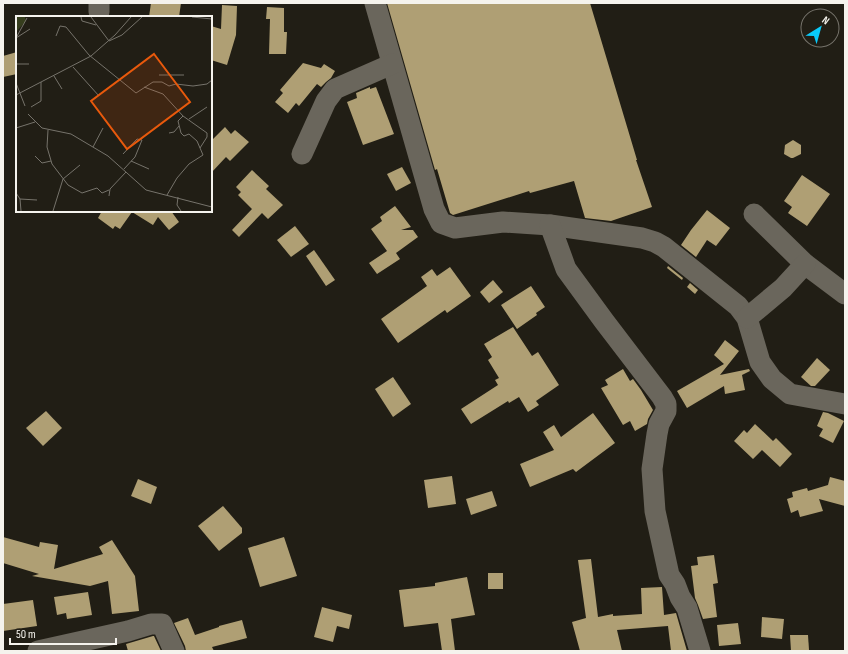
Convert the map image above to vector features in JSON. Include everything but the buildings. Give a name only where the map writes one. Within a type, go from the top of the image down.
[{"type":"street","points":[[375,3],[434,209],[441,223],[455,228],[503,222],[550,225],[642,238],[655,242],[664,247],[738,306],[747,318],[760,362],[772,379],[790,394],[845,404]]},
{"type":"street","points":[[302,154],[326,101],[335,89],[392,64]]},
{"type":"street","points":[[754,214],[806,264],[845,294]]},
{"type":"street","points":[[550,225],[566,269],[666,404],[666,411],[657,434],[652,469],[655,511],[669,575],[675,584],[680,598],[687,608],[700,651]]},
{"type":"street","points":[[747,318],[783,288],[806,264]]},
{"type":"street","points":[[38,651],[128,631],[151,624],[162,624],[174,651]]}]
